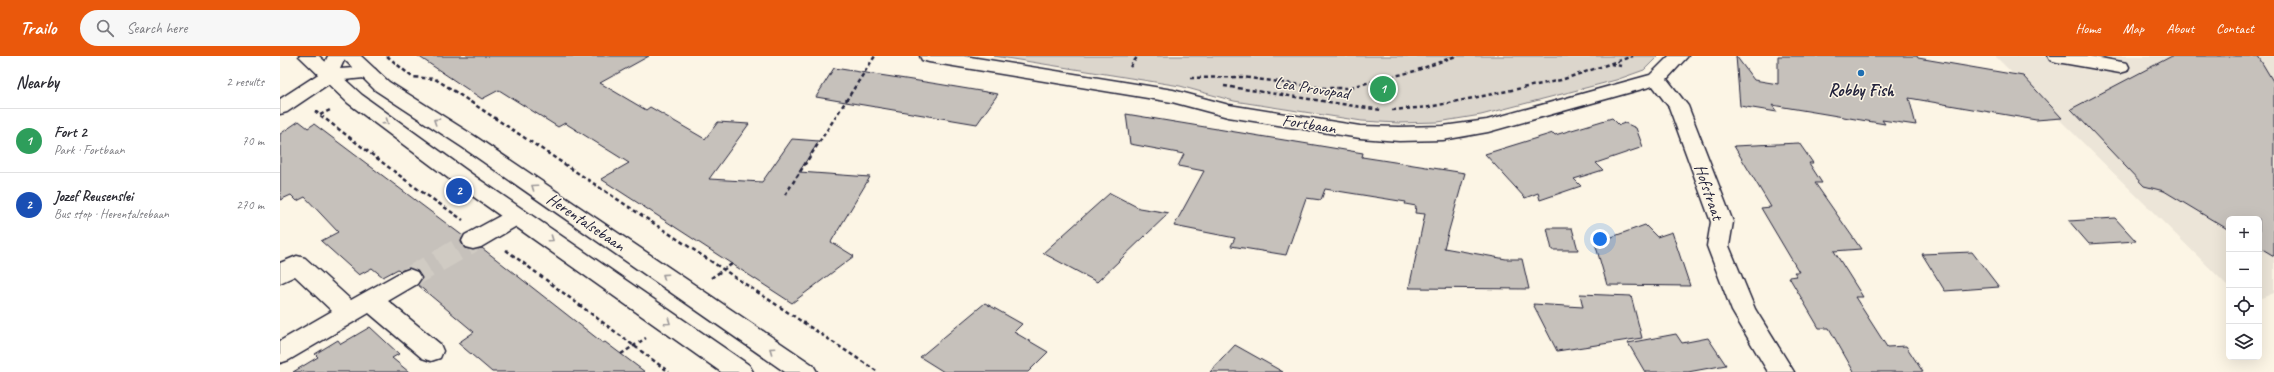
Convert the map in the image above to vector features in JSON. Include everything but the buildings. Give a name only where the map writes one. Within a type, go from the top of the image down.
[{"type":"street","name":"Herentalsebaan","points":[[308,56],[328,76],[361,103],[517,216],[740,372]]},
{"type":"street","points":[[328,76],[337,56]]},
{"type":"street","name":"Herentalsebaan","points":[[350,56],[382,86],[469,142],[804,372]]},
{"type":"street","name":"Fortbaan","points":[[929,56],[1173,96],[1228,111],[1360,132],[1399,134],[1443,133],[1488,126],[1657,78],[1679,56]]},
{"type":"street","points":[[2057,56],[2120,66]]},
{"type":"street","points":[[280,108],[328,76],[368,73]]},
{"type":"street","name":"Hofstraat","points":[[1657,78],[1678,106],[1722,222],[1718,246],[1744,311],[1781,372]]},
{"type":"street","points":[[473,241],[517,216]]},
{"type":"street","points":[[280,274],[297,264],[349,313]]},
{"type":"street","points":[[280,353],[409,278]]},
{"type":"street","points":[[371,300],[431,351]]},
{"type":"path","points":[[387,56],[412,77],[435,79],[448,87],[878,372]]},
{"type":"path","points":[[785,195],[875,56]]},
{"type":"path","points":[[1130,67],[1138,56]]},
{"type":"path","points":[[1184,77],[1242,76],[1324,88],[1347,88],[1415,71],[1456,56]]},
{"type":"path","name":"Lea Provopad","points":[[1220,86],[1356,107],[1402,110],[1429,107],[1561,80],[1633,56]]},
{"type":"path","points":[[1123,66],[1137,68]]},
{"type":"path","points":[[1189,81],[1197,82]]},
{"type":"shaded area","points":[[994,56],[1658,56],[1644,70],[1616,80],[1481,115],[1438,122],[1398,123],[1362,121],[1234,101],[1180,86]]},
{"type":"shaded area","points":[[1995,56],[2274,56],[2274,293],[2262,298],[2262,216],[2226,216],[2226,284]]},
{"type":"tunnel","points":[[409,278],[473,241]]},
{"type":"place","name":"Robby Fish","points":[[1861,73]]},
{"type":"place","name":"Fort 2","points":[[1383,89]]},
{"type":"place","name":"Jozef Reusenslei","points":[[459,191]]}]
